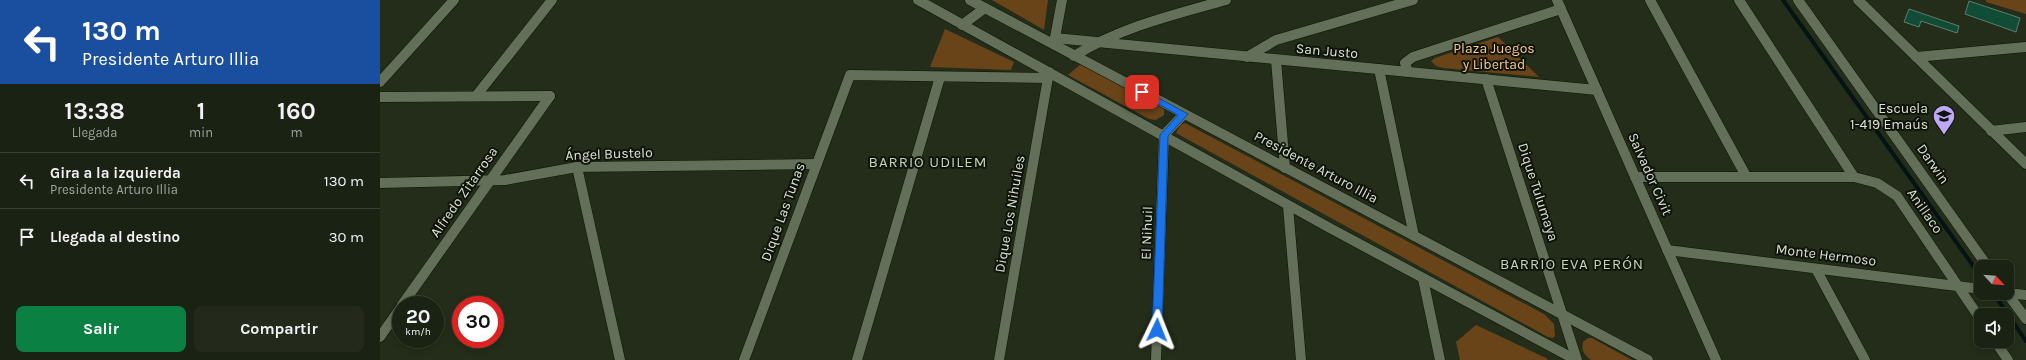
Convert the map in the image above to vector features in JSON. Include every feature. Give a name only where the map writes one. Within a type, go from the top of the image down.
[{"type":"street","points":[[380,82],[454,0]]},
{"type":"street","points":[[380,97],[476,96],[552,0]]},
{"type":"street","points":[[918,0],[1048,75],[1164,135],[1288,206],[1577,360]]},
{"type":"street","name":"Presidente Arturo Illia","points":[[970,0],[1055,42],[1074,56],[1648,360]]},
{"type":"street","points":[[1055,42],[1062,0]]},
{"type":"street","points":[[1074,56],[1093,43],[1121,30],[1226,0]]},
{"type":"street","points":[[1247,57],[1276,40],[1413,0]]},
{"type":"street","points":[[1552,0],[1560,5]]},
{"type":"street","points":[[1650,0],[1746,176]]},
{"type":"street","points":[[1738,0],[1854,177]]},
{"type":"street","name":"Darwin","points":[[1798,0],[1983,260]]},
{"type":"street","points":[[1858,0],[2026,164]]},
{"type":"street","points":[[1408,72],[1405,63],[1413,57],[1560,5]]},
{"type":"street","name":"Salvador Civit","points":[[1560,5],[1716,360]]},
{"type":"street","points":[[962,25],[985,8]]},
{"type":"street","name":"San Justo","points":[[1055,42],[1093,43],[1597,90]]},
{"type":"street","points":[[1916,57],[2026,47]]},
{"type":"street","points":[[1276,60],[1285,168]]},
{"type":"street","points":[[1380,69],[1414,236]]},
{"type":"street","name":"Dique Las Tunas","points":[[744,360],[850,75],[940,77]]},
{"type":"street","points":[[857,360],[940,77],[1048,75]]},
{"type":"street","name":"Dique Los Nihuiles","points":[[999,360],[1048,75]]},
{"type":"street","name":"Dique Tulumaya","points":[[1486,79],[1577,360]]},
{"type":"street","name":"Alfredo Zitarrosa","points":[[409,296],[550,96],[476,96]]},
{"type":"street","points":[[1164,135],[1184,114]]},
{"type":"street","points":[[1991,131],[2026,127]]},
{"type":"street","name":"El Nihuil","points":[[1156,360],[1164,135]]},
{"type":"street","name":"Ángel Bustelo","points":[[380,183],[505,180],[577,167],[817,164]]},
{"type":"street","points":[[577,167],[620,360]]},
{"type":"street","name":"Anillaco","points":[[1635,177],[1746,176],[1868,178],[1882,184],[1897,196],[1974,309]]},
{"type":"street","points":[[1288,206],[1301,360]]},
{"type":"street","name":"Monte Hermoso","points":[[1667,250],[1974,288]]},
{"type":"street","points":[[1816,269],[1865,360]]},
{"type":"street","points":[[1423,279],[1440,360]]},
{"type":"street","points":[[2014,294],[2026,295]]},
{"type":"street","points":[[2012,300],[2026,319]]},
{"type":"street","name":"Alfredo Zitarrosa","points":[[380,337],[392,320]]},
{"type":"street","points":[[2000,348],[2008,360]]},
{"type":"green space","points":[[992,0],[1048,0],[1044,30]]},
{"type":"green space","points":[[1986,0],[2026,0],[2026,14],[1986,2]]},
{"type":"green space","points":[[945,29],[1014,62],[1011,70],[930,67]]},
{"type":"green space","name":"Plaza Juegos y Libertad","points":[[1498,37],[1539,77],[1443,68],[1436,66],[1431,61],[1435,58]]},
{"type":"green space","points":[[1081,64],[1162,107],[1164,110],[1164,115],[1156,120],[1149,119],[1068,75]]},
{"type":"green space","points":[[1185,123],[1544,314],[1554,324],[1555,336],[1553,338],[1548,337],[1176,133],[1180,125]]},
{"type":"green space","points":[[1476,325],[1548,360],[1460,360],[1456,342]]},
{"type":"green space","points":[[1588,338],[1592,338],[1632,360],[1591,360],[1585,354],[1582,347],[1583,342]]},
{"type":"building","points":[[1969,1],[2020,18],[2016,32],[1965,14]]},
{"type":"building","points":[[1909,9],[1959,26],[1957,33],[1921,21],[1919,27],[1904,22]]},
{"type":"waterway","points":[[1783,0],[1974,267]]},
{"type":"waterway","points":[[1998,300],[2026,341]]},
{"type":"place","name":"Escuela 1-419 Emaús","points":[[1944,136]]},
{"type":"district","name":"BARRIO UDILEM","points":[[928,162]]},
{"type":"district","name":"BARRIO EVA PERÓN","points":[[1572,264]]},
{"type":"route","points":[[1142,92],[1184,114],[1164,135],[1157,330]]}]
